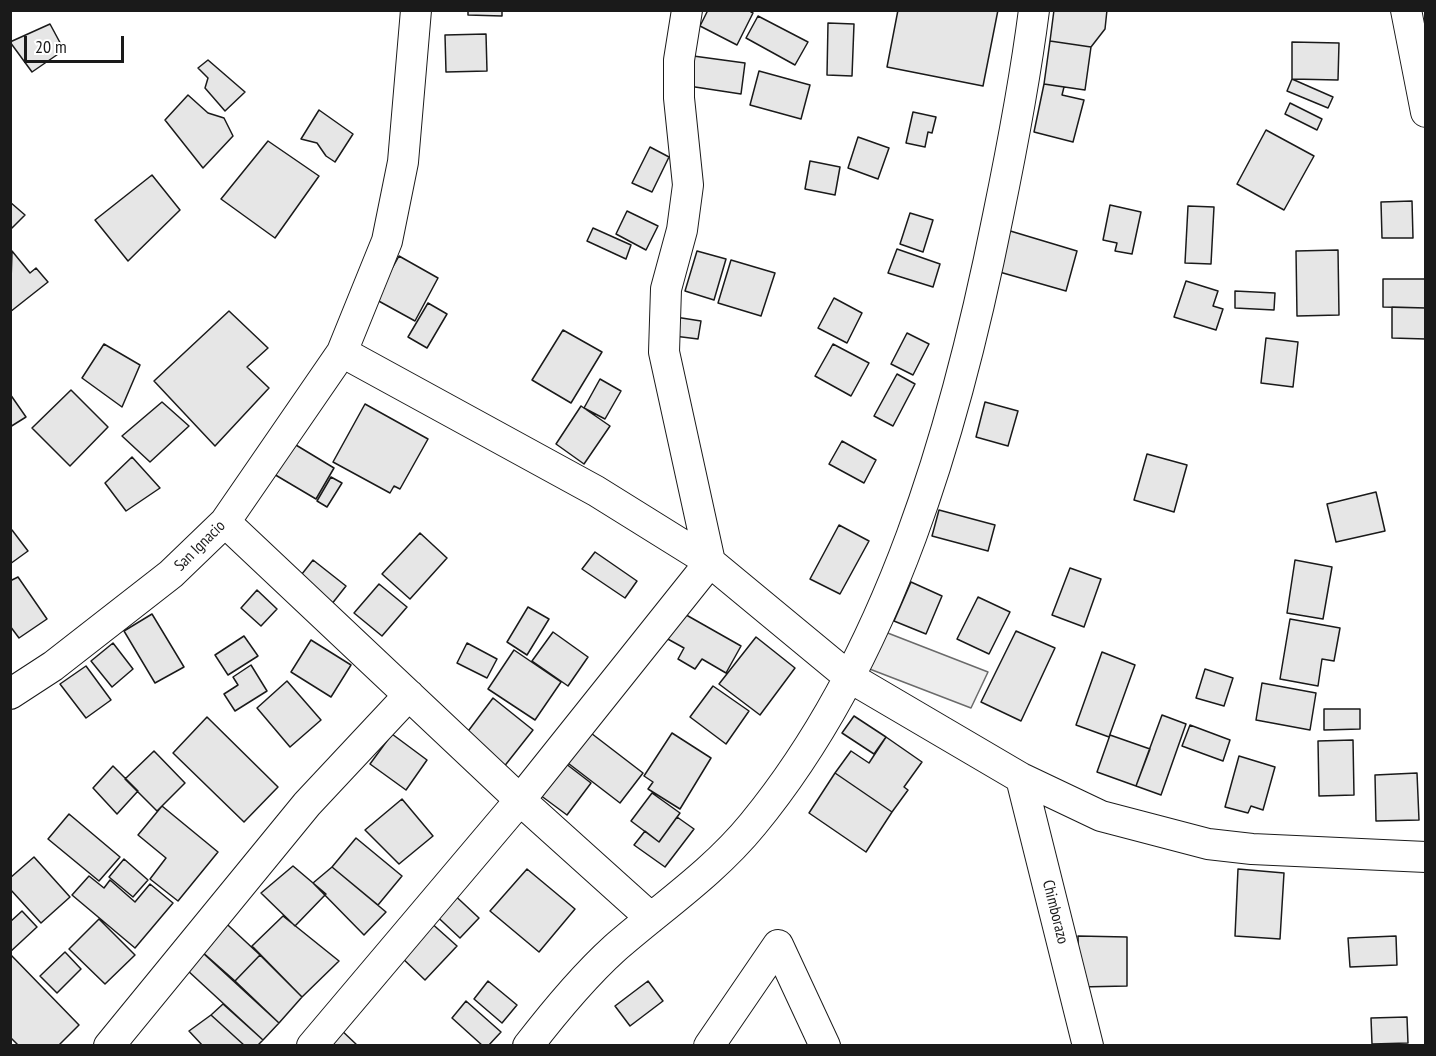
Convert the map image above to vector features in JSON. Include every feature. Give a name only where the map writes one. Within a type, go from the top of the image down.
[{"type":"street","name":"San Ignacio","points":[[10,694],[53,666],[171,574],[225,522],[342,352],[387,241],[403,162],[416,10]]},
{"type":"street","points":[[687,10],[679,60],[679,98],[688,185],[682,230],[666,289],[664,352],[710,562]]},
{"type":"street","points":[[528,1046],[579,983],[651,918],[712,868],[752,825],[794,769],[849,677],[892,581],[931,482],[955,403],[980,307],[1014,138],[1034,10]]},
{"type":"street","points":[[1406,10],[1425,112]]},
{"type":"street","points":[[342,352],[596,490],[710,562],[849,677],[1021,778],[1101,816],[1208,844],[1252,849],[1425,857]]},
{"type":"street","points":[[225,522],[520,800],[651,918]]},
{"type":"street","points":[[312,1046],[520,800],[710,562]]},
{"type":"street","points":[[109,1046],[307,804],[409,695]]},
{"type":"street","name":"Chimborazo","points":[[1021,778],[1088,1046]]},
{"type":"street","points":[[709,1046],[778,945],[825,1046]]},
{"type":"shaded area","points":[[880,630],[988,672],[971,708],[867,668]]},
{"type":"building","points":[[468,10],[502,10],[502,16],[468,15]]},
{"type":"building","points":[[708,10],[748,10],[753,13],[737,45],[700,26]]},
{"type":"building","points":[[898,10],[998,10],[983,86],[887,67]]},
{"type":"building","points":[[1054,10],[1107,10],[1105,29],[1091,47],[1050,41]]},
{"type":"building","points":[[758,16],[808,42],[795,65],[746,38]]},
{"type":"building","points":[[828,23],[854,24],[852,76],[827,75]]},
{"type":"building","points":[[50,24],[64,50],[32,72],[10,42]]},
{"type":"building","points":[[486,34],[487,71],[446,72],[445,35]]},
{"type":"building","points":[[1050,41],[1091,47],[1085,90],[1044,84]]},
{"type":"building","points":[[1292,42],[1339,43],[1338,80],[1292,79]]},
{"type":"building","points":[[686,55],[745,63],[741,94],[682,85]]},
{"type":"building","points":[[208,60],[245,92],[225,111],[205,88],[208,78],[198,68]]},
{"type":"building","points":[[759,71],[810,85],[801,119],[750,105]]},
{"type":"building","points":[[1292,79],[1333,97],[1328,108],[1287,91]]},
{"type":"building","points":[[1044,84],[1064,87],[1062,95],[1084,100],[1073,142],[1034,132]]},
{"type":"building","points":[[188,95],[208,113],[224,118],[233,136],[203,168],[165,120]]},
{"type":"building","points":[[1290,103],[1322,119],[1317,130],[1285,114]]},
{"type":"building","points":[[319,110],[353,134],[335,162],[326,156],[317,143],[301,139]]},
{"type":"building","points":[[913,112],[936,117],[932,133],[928,132],[925,147],[906,143]]},
{"type":"building","points":[[1266,130],[1314,156],[1284,210],[1237,184]]},
{"type":"building","points":[[858,137],[889,148],[878,179],[848,168]]},
{"type":"building","points":[[268,141],[319,176],[275,238],[221,199]]},
{"type":"building","points":[[650,147],[669,157],[652,192],[632,183]]},
{"type":"building","points":[[810,161],[840,167],[835,195],[805,189]]},
{"type":"building","points":[[152,175],[180,210],[128,261],[95,220]]},
{"type":"building","points":[[1412,201],[1413,238],[1382,238],[1381,202]]},
{"type":"building","points":[[10,202],[25,215],[12,228],[10,224]]},
{"type":"building","points":[[1110,205],[1141,212],[1132,254],[1115,251],[1117,243],[1103,240]]},
{"type":"building","points":[[1188,206],[1214,207],[1211,264],[1185,263]]},
{"type":"building","points":[[627,211],[658,226],[646,250],[616,234]]},
{"type":"building","points":[[910,213],[933,220],[923,252],[900,244]]},
{"type":"building","points":[[593,228],[631,245],[626,259],[587,241]]},
{"type":"building","points":[[1007,230],[1077,251],[1066,291],[996,271]]},
{"type":"building","points":[[897,249],[940,264],[933,287],[888,273]]},
{"type":"building","points":[[1338,250],[1339,315],[1297,316],[1296,251]]},
{"type":"building","points":[[12,251],[30,273],[36,268],[48,282],[10,312]]},
{"type":"building","points":[[697,251],[726,259],[714,300],[685,291]]},
{"type":"building","points":[[399,256],[438,278],[415,321],[375,299]]},
{"type":"building","points":[[731,260],[775,273],[761,316],[718,303]]},
{"type":"building","points":[[1383,279],[1426,279],[1426,308],[1383,307]]},
{"type":"building","points":[[1186,281],[1218,291],[1213,306],[1223,309],[1216,330],[1174,317]]},
{"type":"building","points":[[1235,291],[1275,293],[1274,310],[1235,308]]},
{"type":"building","points":[[834,298],[862,313],[847,343],[818,328]]},
{"type":"building","points":[[428,303],[447,314],[427,348],[408,337]]},
{"type":"building","points":[[1392,307],[1426,308],[1426,339],[1392,338]]},
{"type":"building","points":[[229,311],[268,348],[247,367],[269,388],[215,446],[154,381]]},
{"type":"building","points":[[669,316],[701,321],[698,339],[666,335]]},
{"type":"building","points":[[563,330],[602,352],[571,403],[532,380]]},
{"type":"building","points":[[907,333],[929,344],[913,375],[891,364]]},
{"type":"building","points":[[1266,338],[1298,342],[1293,387],[1261,383]]},
{"type":"building","points":[[104,344],[140,365],[122,407],[82,378]]},
{"type":"building","points":[[833,344],[869,363],[851,396],[815,376]]},
{"type":"building","points":[[897,374],[915,384],[893,426],[874,416]]},
{"type":"building","points":[[600,379],[621,391],[605,419],[584,408]]},
{"type":"building","points":[[71,390],[108,427],[70,466],[32,428]]},
{"type":"building","points":[[10,394],[26,417],[10,427]]},
{"type":"building","points":[[162,402],[189,426],[150,462],[122,436]]},
{"type":"building","points":[[985,402],[1018,411],[1008,446],[976,437]]},
{"type":"building","points":[[365,404],[428,439],[400,489],[394,486],[390,493],[333,462]]},
{"type":"building","points":[[581,406],[610,426],[584,464],[556,444]]},
{"type":"building","points":[[286,439],[334,468],[316,499],[267,470]]},
{"type":"building","points":[[842,441],[876,460],[864,483],[829,464]]},
{"type":"building","points":[[1147,454],[1187,465],[1174,512],[1134,500]]},
{"type":"building","points":[[132,457],[160,488],[126,511],[105,483]]},
{"type":"building","points":[[331,477],[342,483],[327,507],[317,501]]},
{"type":"building","points":[[1376,492],[1385,531],[1336,542],[1327,504]]},
{"type":"building","points":[[939,510],[995,525],[988,551],[932,536]]},
{"type":"building","points":[[839,525],[869,541],[840,594],[810,579]]},
{"type":"building","points":[[12,530],[28,551],[10,564],[10,531]]},
{"type":"building","points":[[420,533],[447,558],[410,599],[382,574]]},
{"type":"building","points":[[595,552],[637,581],[625,598],[582,569]]},
{"type":"building","points":[[313,560],[346,586],[331,605],[298,579]]},
{"type":"building","points":[[1295,560],[1332,567],[1323,619],[1287,613]]},
{"type":"building","points":[[1070,568],[1101,579],[1084,627],[1052,615]]},
{"type":"building","points":[[18,577],[47,619],[19,638],[10,626],[10,581]]},
{"type":"building","points":[[911,582],[942,596],[926,634],[894,621]]},
{"type":"building","points":[[379,584],[407,607],[382,636],[354,613]]},
{"type":"building","points":[[257,590],[277,609],[261,626],[241,608]]},
{"type":"building","points":[[978,597],[1010,612],[989,654],[957,639]]},
{"type":"building","points":[[528,607],[549,619],[527,655],[507,642]]},
{"type":"building","points":[[681,612],[741,646],[726,673],[702,659],[695,669],[678,659],[684,648],[666,638]]},
{"type":"building","points":[[152,614],[184,667],[155,683],[124,631]]},
{"type":"building","points":[[1290,619],[1340,628],[1334,661],[1322,659],[1318,686],[1280,679]]},
{"type":"building","points":[[1016,631],[1055,648],[1021,721],[981,702]]},
{"type":"building","points":[[553,632],[588,657],[568,686],[532,661]]},
{"type":"building","points":[[244,636],[258,656],[228,675],[215,655]]},
{"type":"building","points":[[756,637],[795,668],[760,715],[719,684]]},
{"type":"building","points":[[311,640],[351,665],[331,697],[291,672]]},
{"type":"building","points":[[113,643],[133,669],[112,687],[91,661]]},
{"type":"building","points":[[467,643],[497,659],[487,678],[457,663]]},
{"type":"building","points":[[514,650],[561,682],[535,720],[488,689]]},
{"type":"building","points":[[1102,652],[1135,665],[1109,737],[1076,725]]},
{"type":"building","points":[[251,665],[267,691],[235,711],[224,694],[238,685],[233,677]]},
{"type":"building","points":[[86,666],[111,700],[86,718],[60,684]]},
{"type":"building","points":[[1205,669],[1233,678],[1224,706],[1196,698]]},
{"type":"building","points":[[287,681],[321,720],[290,747],[257,708]]},
{"type":"building","points":[[1262,683],[1316,693],[1310,730],[1256,720]]},
{"type":"building","points":[[713,686],[749,711],[726,744],[690,717]]},
{"type":"building","points":[[493,698],[533,730],[503,768],[463,738]]},
{"type":"building","points":[[1324,709],[1360,709],[1360,729],[1324,730]]},
{"type":"building","points":[[1162,715],[1186,724],[1161,795],[1136,786]]},
{"type":"building","points":[[854,716],[886,737],[874,754],[842,733]]},
{"type":"building","points":[[207,717],[278,787],[244,822],[173,753]]},
{"type":"building","points":[[1190,725],[1230,740],[1223,761],[1182,746]]},
{"type":"building","points":[[587,730],[643,773],[620,803],[564,760]]},
{"type":"building","points":[[672,733],[711,758],[680,809],[648,789],[653,782],[644,776]]},
{"type":"building","points":[[392,734],[427,760],[406,790],[370,764]]},
{"type":"building","points":[[1110,735],[1150,749],[1136,786],[1097,772]]},
{"type":"building","points":[[886,737],[922,762],[904,787],[908,790],[892,812],[835,773],[851,751],[869,763]]},
{"type":"building","points":[[1353,740],[1354,795],[1319,796],[1318,741]]},
{"type":"building","points":[[154,751],[185,783],[157,811],[125,779]]},
{"type":"building","points":[[1239,756],[1275,767],[1263,810],[1251,806],[1248,813],[1225,807]]},
{"type":"building","points":[[561,760],[591,783],[567,815],[536,792]]},
{"type":"building","points":[[113,766],[138,791],[117,814],[93,788]]},
{"type":"building","points":[[835,773],[892,812],[866,852],[809,813]]},
{"type":"building","points":[[1417,773],[1419,820],[1376,821],[1375,775]]},
{"type":"building","points":[[652,793],[680,813],[659,842],[631,821]]},
{"type":"building","points":[[402,799],[433,836],[399,864],[365,830]]},
{"type":"building","points":[[162,806],[218,852],[178,901],[150,879],[166,858],[138,835]]},
{"type":"building","points":[[69,814],[120,857],[99,881],[48,839]]},
{"type":"building","points":[[677,817],[694,829],[665,867],[634,845],[645,831],[659,842]]},
{"type":"building","points":[[356,838],[402,876],[378,905],[332,867]]},
{"type":"building","points":[[34,857],[70,897],[41,923],[10,889],[10,878]]},
{"type":"building","points":[[124,859],[148,880],[133,897],[109,877]]},
{"type":"building","points":[[293,866],[326,894],[295,926],[261,893]]},
{"type":"building","points":[[332,867],[386,912],[364,935],[313,883]]},
{"type":"building","points":[[527,869],[575,909],[539,952],[490,911]]},
{"type":"building","points":[[1238,869],[1284,873],[1280,939],[1235,936]]},
{"type":"building","points":[[89,876],[104,888],[110,880],[135,902],[150,884],[173,903],[135,948],[72,895]]},
{"type":"building","points":[[448,889],[479,918],[460,938],[429,909]]},
{"type":"building","points":[[22,911],[37,927],[10,952],[10,922]]},
{"type":"building","points":[[215,913],[260,955],[235,981],[191,942]]},
{"type":"building","points":[[283,916],[339,961],[302,997],[252,946]]},
{"type":"building","points":[[99,919],[135,955],[105,984],[69,949]]},
{"type":"building","points":[[429,921],[457,946],[425,980],[398,954]]},
{"type":"building","points":[[1078,936],[1127,937],[1127,986],[1079,987]]},
{"type":"building","points":[[1396,936],[1397,965],[1350,967],[1348,938]]},
{"type":"building","points":[[191,942],[279,1023],[263,1040],[174,958]]},
{"type":"building","points":[[65,952],[81,969],[57,993],[40,976]]},
{"type":"building","points":[[10,954],[79,1025],[58,1046],[19,1046],[10,1037]]},
{"type":"building","points":[[260,955],[302,997],[279,1023],[235,981]]},
{"type":"building","points":[[488,981],[517,1005],[502,1023],[474,999]]},
{"type":"building","points":[[648,981],[663,1001],[630,1026],[615,1006]]},
{"type":"building","points":[[466,1001],[501,1032],[488,1046],[483,1046],[452,1018]]},
{"type":"building","points":[[223,1004],[263,1040],[257,1046],[245,1046],[211,1015]]},
{"type":"building","points":[[211,1015],[245,1046],[203,1046],[189,1031]]},
{"type":"building","points":[[1407,1017],[1408,1043],[1372,1044],[1371,1018]]},
{"type":"building","points":[[338,1027],[358,1046],[321,1046]]}]
